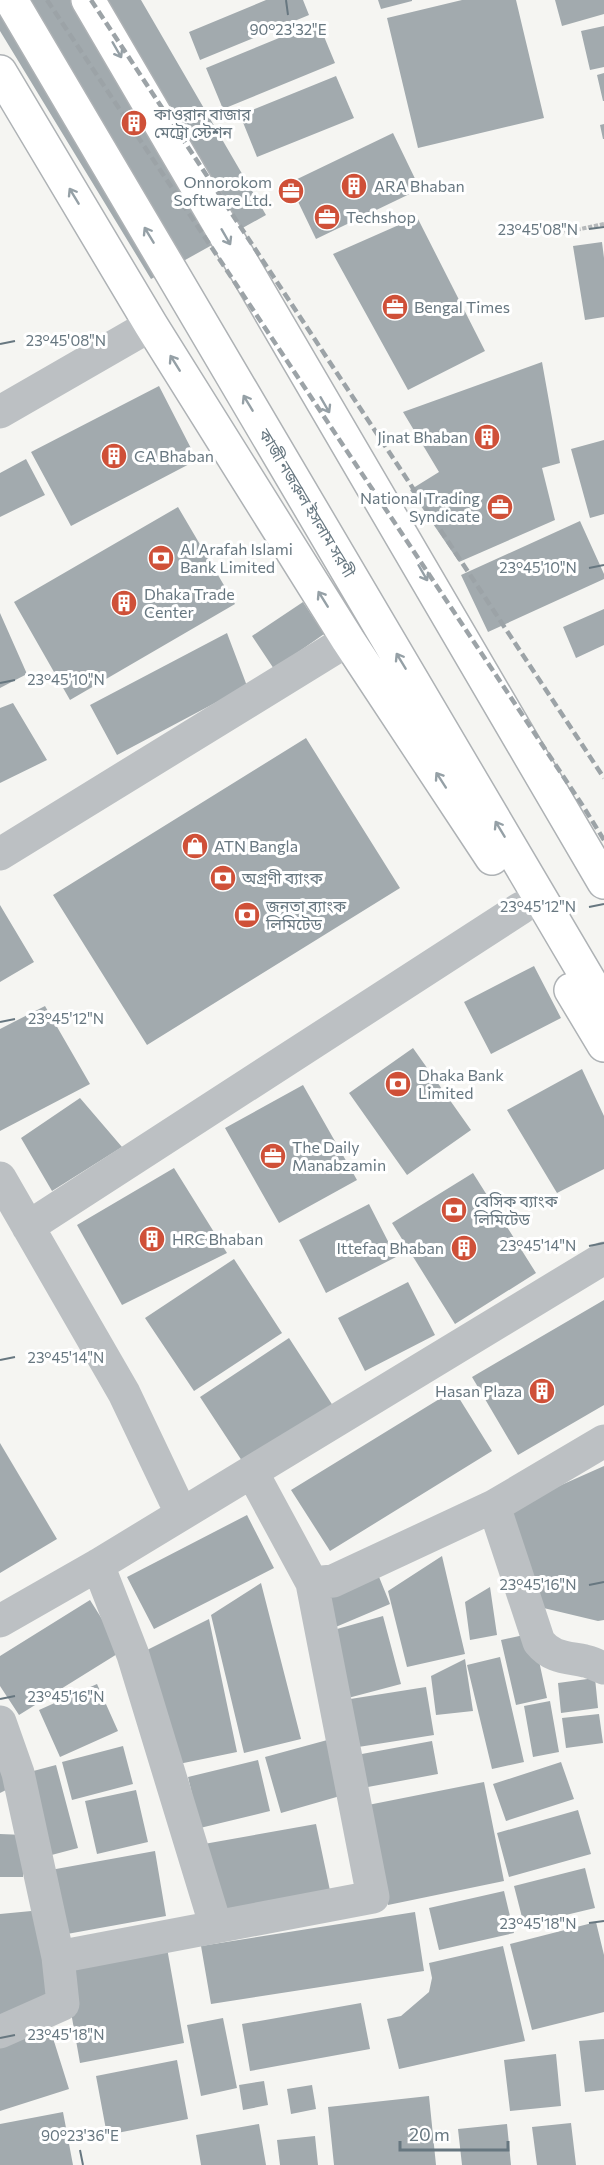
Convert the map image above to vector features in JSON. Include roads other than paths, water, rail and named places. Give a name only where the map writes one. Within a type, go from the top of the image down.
[{"type":"highway","name":"কাজী নজরুল ইসলাম সরণী","points":[[11,0],[604,1006]]},
{"type":"highway","points":[[87,0],[604,882]]},
{"type":"highway","points":[[0,72],[151,325],[348,640],[493,860],[604,1044]]},
{"type":"street","points":[[0,412],[151,325]]},
{"type":"street","points":[[0,854],[348,640]]},
{"type":"street","points":[[28,1227],[521,908]]},
{"type":"street","points":[[0,1178],[124,1392],[181,1513]]},
{"type":"street","points":[[0,1621],[98,1565],[604,1258]]},
{"type":"street","points":[[312,1583],[333,1581],[494,1506],[604,1442]]},
{"type":"street","points":[[58,1957],[373,1897],[312,1583],[252,1472]]},
{"type":"street","points":[[494,1506],[539,1642],[547,1651],[564,1659],[586,1661],[604,1668]]},
{"type":"street","points":[[98,1565],[133,1655],[216,1927]]},
{"type":"street","points":[[0,1722],[18,1773],[58,1957],[63,2004],[0,2032]]},
{"type":"railway","points":[[47,0],[604,840]]},
{"type":"railway","points":[[91,0],[604,778]]},
{"type":"place","name":"কাওরান বাজার মেট্রো স্টেশন","points":[[134,123]]},
{"type":"place","name":"ARA Bhaban","points":[[354,186]]},
{"type":"place","name":"Onnorokom Software Ltd.","points":[[291,191]]},
{"type":"place","name":"Techshop","points":[[327,217]]},
{"type":"place","name":"Bengal Times","points":[[395,307]]},
{"type":"place","name":"Jinat Bhaban","points":[[487,437]]},
{"type":"place","name":"CA Bhaban","points":[[114,456]]},
{"type":"place","name":"National Trading Syndicate","points":[[500,507]]},
{"type":"place","name":"Al Arafah Islami Bank Limited","points":[[161,558]]},
{"type":"place","name":"Dhaka Trade Center","points":[[124,603]]},
{"type":"place","name":"ATN Bangla","points":[[195,846]]},
{"type":"place","name":"অগ্রণী ব্যাংক","points":[[223,878]]},
{"type":"place","name":"জনতা ব্যাংক লিমিটেড","points":[[247,915]]},
{"type":"place","name":"Dhaka Bank Limited","points":[[398,1084]]},
{"type":"place","name":"The Daily Manabzamin","points":[[273,1156]]},
{"type":"place","name":"বেসিক ব্যাংক লিমিটেড","points":[[454,1210]]},
{"type":"place","name":"HRC Bhaban","points":[[152,1239]]},
{"type":"place","name":"Ittefaq Bhaban","points":[[464,1248]]},
{"type":"place","name":"Hasan Plaza","points":[[542,1391]]}]
